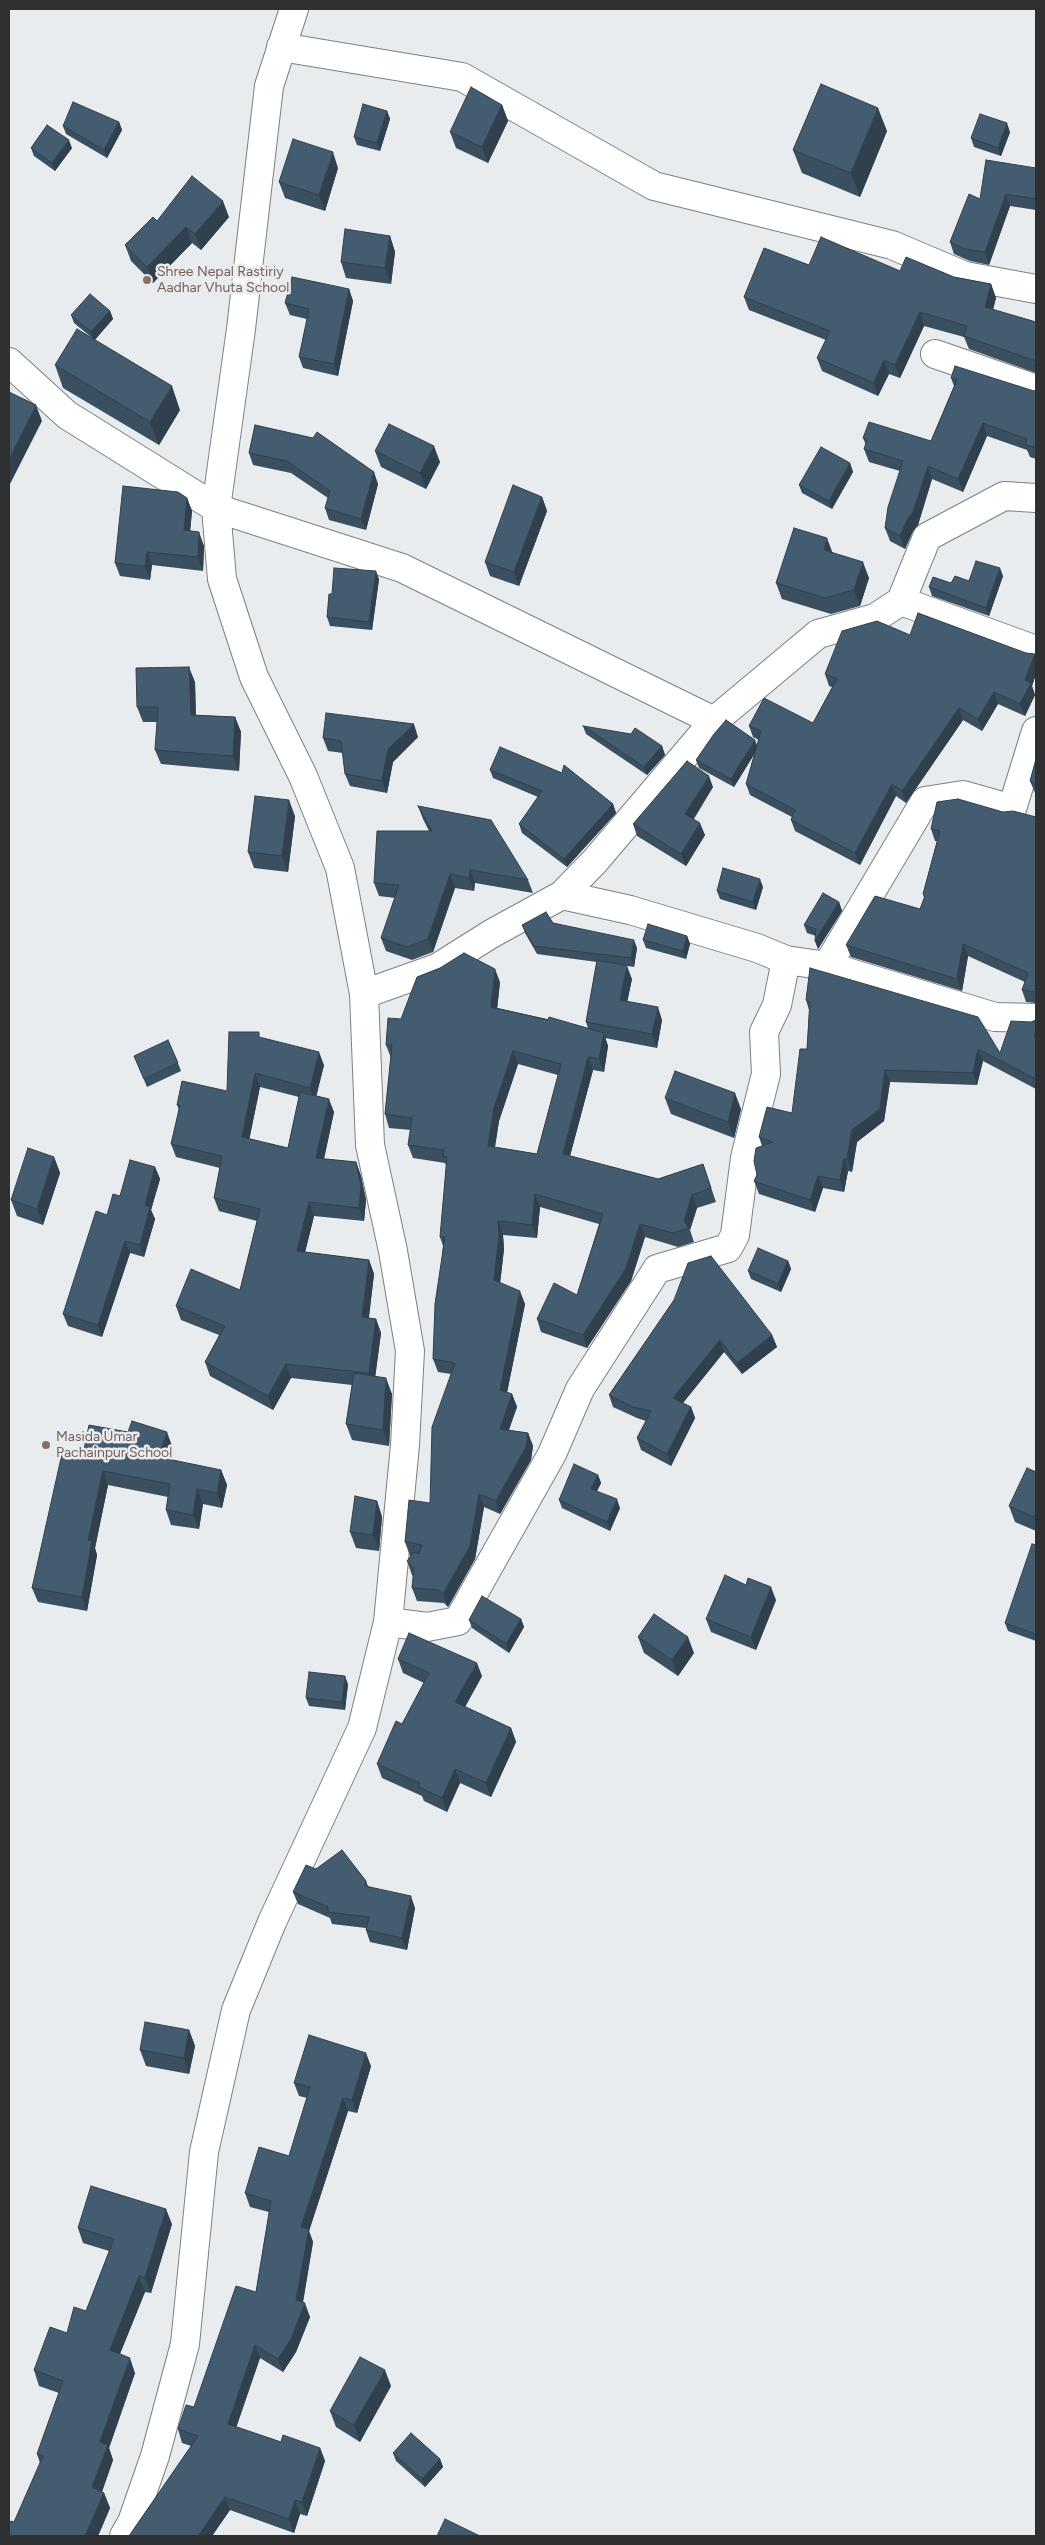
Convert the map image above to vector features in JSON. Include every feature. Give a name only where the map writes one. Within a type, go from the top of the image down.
[{"type":"street","points":[[124,2536],[132,2522],[155,2456],[185,2344],[204,2152],[236,2010],[272,1922],[362,1728],[388,1622],[404,1464],[410,1350],[393,1251],[370,1146],[364,994],[340,868],[303,776],[254,677],[222,579],[216,508],[241,329],[269,86],[294,9]]},
{"type":"street","points":[[281,47],[462,77],[654,186],[892,245],[965,276],[1036,289]]},
{"type":"street","points":[[935,354],[1036,389]]},
{"type":"street","points":[[9,362],[67,416],[216,508],[402,568],[714,721]]},
{"type":"street","points":[[364,994],[437,968],[491,934],[562,895],[594,861],[714,721],[818,634],[875,618],[901,601],[927,537],[1004,496],[1036,498]]},
{"type":"street","points":[[901,601],[1036,650]]},
{"type":"street","points":[[827,966],[925,801],[963,795],[1012,809],[1036,731]]},
{"type":"street","points":[[562,895],[630,910],[757,948],[786,960],[827,966],[996,1016],[1036,1018]]},
{"type":"street","points":[[388,1622],[427,1627],[458,1621],[552,1454],[580,1389],[657,1270],[728,1248],[735,1235],[745,1158],[766,1074],[764,1032],[777,1004],[786,960]]},
{"type":"building","points":[[821,84],[878,108],[851,173],[793,150]]},
{"type":"building","points":[[471,87],[502,105],[482,147],[450,132]]},
{"type":"building","points":[[73,102],[119,122],[104,150],[63,126]]},
{"type":"building","points":[[363,104],[387,111],[377,143],[354,137]]},
{"type":"building","points":[[980,114],[1007,123],[998,148],[971,138]]},
{"type":"building","points":[[47,125],[69,140],[52,163],[31,148]]},
{"type":"building","points":[[293,139],[333,152],[319,195],[279,182]]},
{"type":"building","points":[[986,160],[1036,168],[1036,199],[1006,194],[985,252],[965,249],[950,242],[969,194],[980,199]]},
{"type":"building","points":[[192,176],[223,201],[195,234],[186,227],[147,267],[125,245],[153,217],[157,221]]},
{"type":"building","points":[[345,229],[390,236],[385,268],[341,262]]},
{"type":"building","points":[[821,237],[900,271],[906,257],[954,277],[991,284],[985,307],[1036,322],[1036,361],[964,336],[967,326],[920,312],[895,365],[884,360],[874,383],[817,358],[830,331],[744,297],[764,248],[809,265]]},
{"type":"building","points":[[292,277],[349,289],[334,364],[299,357],[309,309],[285,303]]},
{"type":"building","points":[[90,294],[110,311],[91,332],[71,315]]},
{"type":"building","points":[[77,329],[172,386],[150,422],[55,365]]},
{"type":"building","points":[[955,366],[1034,391],[1036,390],[1036,448],[1025,444],[1027,439],[983,423],[958,479],[928,466],[913,512],[908,518],[900,536],[885,528],[888,507],[903,461],[864,449],[867,440],[863,438],[869,422],[931,441],[957,380],[951,378]]},
{"type":"building","points":[[9,392],[36,405],[9,459]]},
{"type":"building","points":[[389,424],[434,446],[420,473],[375,451]]},
{"type":"building","points":[[255,425],[313,438],[317,432],[374,472],[361,519],[325,508],[330,491],[287,461],[249,453]]},
{"type":"building","points":[[821,447],[850,463],[829,501],[799,485]]},
{"type":"building","points":[[513,485],[542,497],[514,572],[485,562]]},
{"type":"building","points":[[123,486],[178,492],[187,498],[184,530],[199,532],[198,557],[147,552],[145,566],[115,563]]},
{"type":"building","points":[[794,528],[827,538],[824,550],[863,562],[854,590],[825,598],[776,583]]},
{"type":"building","points":[[976,561],[1000,568],[986,608],[929,587],[933,577],[951,583],[955,576],[969,581]]},
{"type":"building","points":[[334,568],[376,571],[369,622],[327,617],[329,594],[332,594]]},
{"type":"building","points":[[918,613],[1026,653],[1035,654],[1025,680],[1031,683],[1020,704],[994,692],[978,719],[959,708],[902,791],[892,784],[855,853],[791,820],[795,810],[746,784],[761,731],[749,726],[764,698],[813,723],[837,679],[825,674],[842,631],[877,621],[910,635]]},
{"type":"building","points":[[189,667],[191,715],[235,717],[233,756],[155,750],[158,707],[137,707],[136,668]]},
{"type":"building","points":[[326,713],[414,724],[388,749],[382,781],[345,774],[341,741],[323,738]]},
{"type":"building","points":[[726,720],[755,740],[731,779],[696,760]]},
{"type":"building","points":[[583,726],[631,734],[635,728],[662,746],[644,767]]},
{"type":"building","points":[[500,747],[562,773],[564,765],[613,804],[564,859],[519,824],[542,791],[490,770]]},
{"type":"building","points":[[1036,759],[1036,784],[1030,781]]},
{"type":"building","points":[[687,761],[709,776],[685,814],[700,823],[681,854],[633,824]]},
{"type":"building","points":[[255,796],[289,800],[282,856],[248,852]]},
{"type":"building","points":[[958,799],[1003,812],[1013,811],[1036,817],[1036,992],[1022,990],[1028,973],[963,944],[957,979],[846,945],[875,896],[920,909],[925,896],[923,894],[940,831],[931,829],[937,802]]},
{"type":"building","points":[[418,806],[491,820],[528,880],[470,870],[469,878],[450,874],[428,939],[407,947],[381,938],[399,885],[374,883],[377,831],[432,831]]},
{"type":"building","points":[[723,868],[760,879],[753,902],[717,891]]},
{"type":"building","points":[[823,893],[839,902],[815,941],[816,929],[804,925]]},
{"type":"building","points":[[546,912],[553,923],[634,940],[631,958],[534,946],[522,925]]},
{"type":"building","points":[[648,924],[687,936],[683,951],[643,940]]},
{"type":"building","points":[[464,953],[495,969],[491,1007],[548,1020],[549,1017],[604,1033],[599,1059],[588,1057],[563,1154],[658,1179],[703,1164],[711,1188],[692,1195],[684,1221],[689,1228],[673,1233],[640,1224],[626,1268],[583,1335],[537,1319],[554,1283],[577,1295],[603,1214],[535,1194],[532,1225],[498,1221],[499,1236],[494,1280],[520,1291],[500,1390],[512,1394],[500,1429],[528,1433],[526,1447],[496,1501],[479,1494],[470,1546],[443,1594],[439,1590],[412,1588],[414,1568],[407,1561],[414,1552],[419,1554],[422,1545],[405,1542],[409,1500],[430,1503],[432,1427],[455,1363],[433,1359],[435,1304],[445,1237],[440,1237],[447,1157],[443,1156],[444,1150],[408,1145],[412,1118],[385,1114],[392,1045],[386,1045],[388,1018],[401,1019],[417,977],[440,968]],"holes":[[[513,1051],[561,1064],[537,1154],[488,1146],[494,1108]]]},
{"type":"building","points":[[597,960],[627,966],[620,1000],[658,1007],[652,1034],[586,1022]]},
{"type":"building","points":[[810,968],[978,1017],[1000,1053],[1011,1021],[1031,1022],[1036,1020],[1034,1037],[1036,1038],[1036,1079],[978,1049],[973,1073],[885,1070],[880,1109],[852,1130],[847,1159],[844,1159],[840,1180],[818,1176],[810,1200],[754,1181],[757,1175],[754,1161],[756,1148],[773,1142],[759,1137],[767,1107],[792,1113],[800,1049],[807,1049],[810,1002],[806,1000]]},
{"type":"building","points":[[229,1032],[259,1032],[259,1037],[319,1052],[310,1088],[255,1073],[242,1137],[288,1148],[300,1092],[329,1099],[316,1158],[356,1162],[361,1186],[359,1208],[309,1202],[297,1251],[369,1260],[362,1317],[376,1319],[369,1373],[286,1364],[268,1396],[205,1362],[225,1326],[176,1306],[191,1269],[240,1290],[260,1209],[214,1198],[222,1156],[171,1144],[180,1105],[177,1105],[182,1081],[227,1091]]},
{"type":"building","points":[[168,1040],[178,1063],[144,1079],[134,1056]]},
{"type":"building","points":[[675,1071],[735,1093],[728,1122],[665,1098]]},
{"type":"building","points":[[28,1148],[54,1157],[37,1209],[11,1200]]},
{"type":"building","points":[[130,1160],[155,1167],[145,1205],[150,1207],[140,1245],[125,1241],[98,1325],[63,1314],[96,1211],[107,1215],[113,1194],[120,1196]]},
{"type":"building","points":[[758,1248],[788,1261],[778,1284],[748,1271]]},
{"type":"building","points":[[711,1256],[772,1335],[737,1363],[720,1340],[673,1398],[691,1407],[667,1454],[637,1438],[651,1411],[633,1407],[609,1395],[674,1300],[688,1263]]},
{"type":"building","points":[[354,1373],[386,1378],[383,1430],[346,1424]]},
{"type":"building","points":[[132,1421],[167,1432],[158,1457],[221,1470],[217,1493],[197,1489],[193,1515],[166,1510],[170,1484],[103,1471],[88,1540],[92,1541],[82,1597],[32,1588],[63,1449],[83,1454],[89,1425],[128,1432]]},
{"type":"building","points":[[574,1464],[598,1475],[591,1489],[617,1499],[607,1522],[559,1500]]},
{"type":"building","points":[[1027,1468],[1036,1472],[1036,1513],[1034,1517],[1009,1506]]},
{"type":"building","points":[[355,1496],[377,1501],[373,1535],[350,1532]]},
{"type":"building","points":[[1032,1544],[1036,1545],[1036,1634],[1005,1623]]},
{"type":"building","points":[[725,1575],[746,1585],[748,1578],[771,1587],[751,1637],[706,1619]]},
{"type":"building","points":[[482,1596],[521,1619],[506,1644],[469,1620]]},
{"type":"building","points":[[654,1614],[688,1637],[672,1660],[638,1637]]},
{"type":"building","points":[[409,1633],[477,1663],[455,1702],[511,1728],[486,1783],[455,1769],[442,1798],[419,1787],[420,1783],[377,1764],[396,1721],[402,1724],[429,1673],[398,1659]]},
{"type":"building","points":[[309,1672],[345,1676],[342,1702],[306,1698]]},
{"type":"building","points":[[342,1850],[366,1881],[365,1886],[411,1896],[402,1938],[366,1930],[369,1917],[328,1912],[328,1907],[293,1892],[306,1865],[316,1869]]},
{"type":"building","points":[[145,2022],[189,2030],[184,2058],[140,2050]]},
{"type":"building","points":[[309,2035],[366,2053],[352,2100],[343,2098],[301,2227],[309,2229],[296,2300],[305,2303],[291,2339],[278,2359],[255,2345],[228,2424],[281,2442],[283,2435],[320,2448],[302,2502],[295,2500],[289,2519],[225,2497],[199,2535],[202,2536],[129,2536],[198,2436],[178,2429],[186,2405],[194,2407],[236,2286],[256,2292],[271,2201],[245,2193],[259,2147],[289,2156],[310,2087],[294,2083]]},
{"type":"building","points":[[91,2186],[166,2209],[145,2278],[139,2276],[110,2350],[130,2358],[100,2442],[108,2445],[92,2487],[104,2493],[85,2536],[9,2536],[11,2521],[14,2522],[43,2456],[37,2454],[63,2381],[34,2370],[50,2327],[67,2333],[74,2307],[86,2311],[114,2239],[78,2228]]},
{"type":"building","points":[[360,2357],[385,2370],[354,2425],[330,2411]]},
{"type":"building","points":[[411,2433],[440,2459],[422,2479],[393,2453]]},
{"type":"building","points":[[445,2519],[480,2536],[437,2536]]},
{"type":"place","name":"Shree Nepal Rastiriy Aadhar Vhuta School","points":[[147,280]]},
{"type":"place","name":"Masida Umar Pachainpur School","points":[[46,1445]]}]
